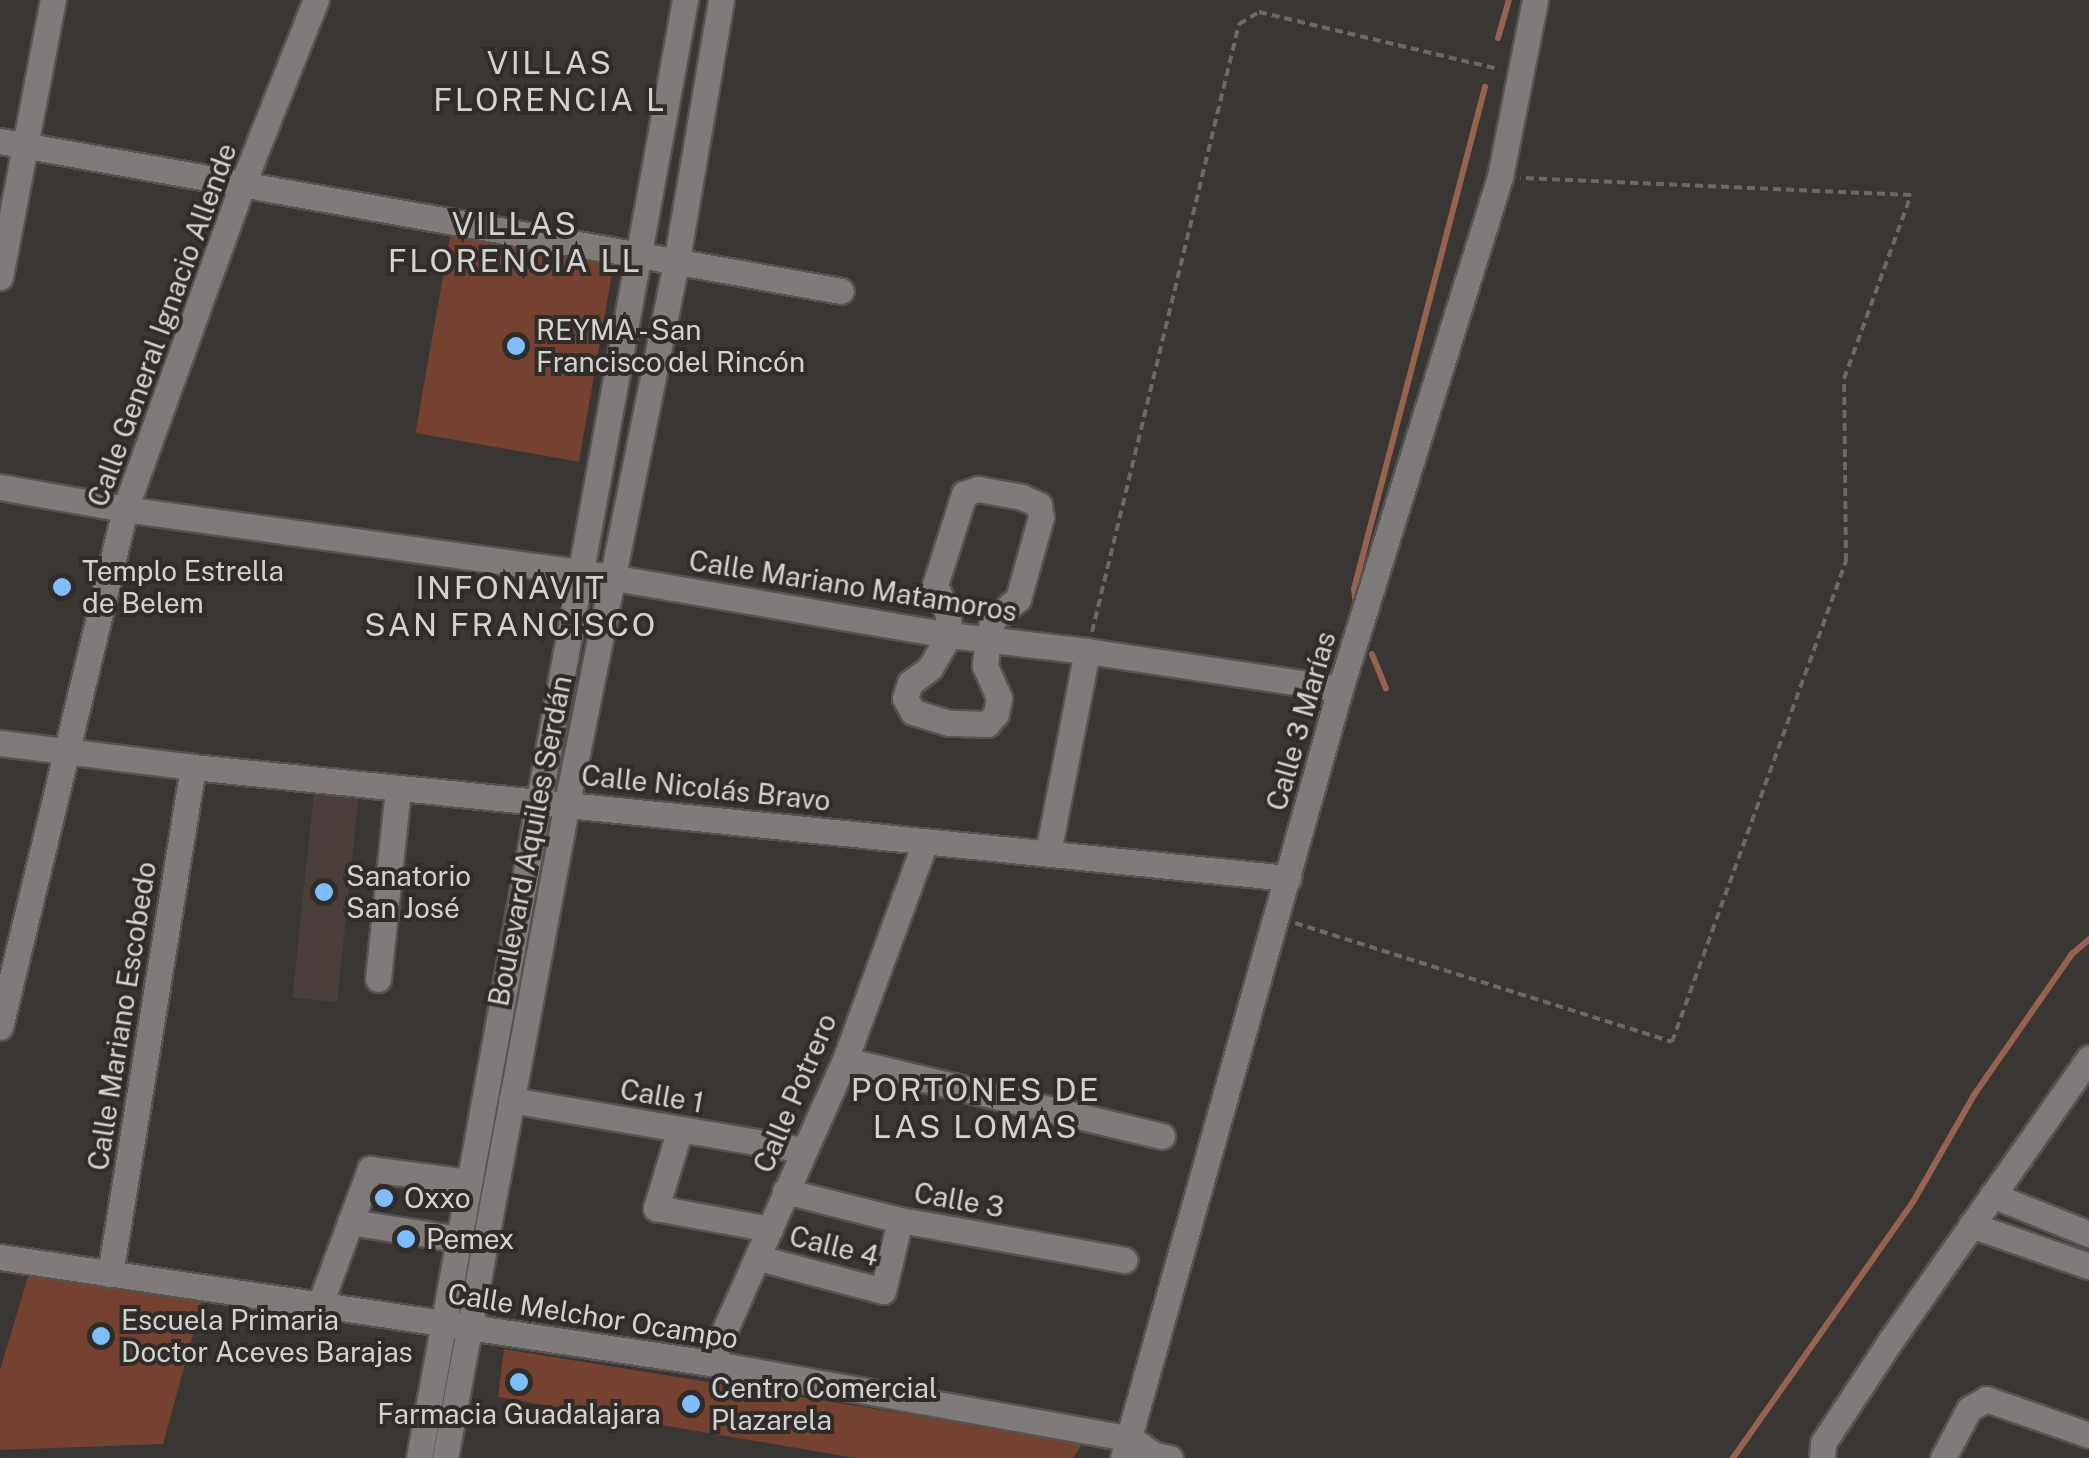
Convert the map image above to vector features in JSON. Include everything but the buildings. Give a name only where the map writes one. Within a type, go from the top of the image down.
[{"type":"street","points":[[0,277],[12,143],[53,0]]},
{"type":"street","name":"Calle General Ignacio Allende","points":[[0,1027],[63,750],[125,509],[243,184],[316,0]]},
{"type":"street","name":"Boulevard Aquiles Serdán","points":[[445,1458],[459,1239],[642,253],[685,0]]},
{"type":"street","name":"Boulevard Aquiles Serdán","points":[[418,1458],[456,1324],[511,1100],[677,258],[721,0]]},
{"type":"street","name":"Calle 3 Marías","points":[[1128,1449],[1340,689],[1500,178],[1535,0]]},
{"type":"street","points":[[12,143],[677,258],[840,290]]},
{"type":"street","name":"Calle Mariano Matamoros","points":[[0,487],[125,509],[580,572],[949,635],[1087,650],[1340,689]]},
{"type":"street","points":[[978,488],[1022,497],[1039,505],[1040,518],[1018,599],[993,619],[988,640],[984,666],[999,698],[996,714],[987,724],[949,723],[913,712],[905,698],[910,683],[930,668],[949,635],[948,614],[935,585],[964,494],[978,488]]},
{"type":"street","points":[[1048,852],[1087,650]]},
{"type":"street","name":"Calle Nicolás Bravo","points":[[0,744],[1288,878]]},
{"type":"street","name":"Calle Mariano Escobedo","points":[[110,1274],[193,767]]},
{"type":"street","points":[[378,978],[398,788]]},
{"type":"street","name":"Calle Potrero","points":[[710,1364],[845,1060],[926,842]]},
{"type":"street","points":[[1822,1458],[1823,1444],[2089,1058]]},
{"type":"street","points":[[845,1060],[1162,1136]]},
{"type":"street","name":"Calle 1","points":[[511,1100],[802,1150]]},
{"type":"street","points":[[680,1129],[656,1208],[770,1229]]},
{"type":"street","points":[[320,1304],[370,1169],[469,1182]]},
{"type":"street","name":"Calle 3","points":[[785,1191],[900,1220],[1124,1260]]},
{"type":"street","points":[[1992,1195],[2089,1234]]},
{"type":"street","name":"Calle 4","points":[[759,1258],[883,1290],[900,1220]]},
{"type":"street","points":[[350,1222],[459,1239]]},
{"type":"street","points":[[1971,1226],[2086,1258]]},
{"type":"street","name":"Calle Melchor Ocampo","points":[[0,1256],[710,1364],[1170,1458]]},
{"type":"street","points":[[1943,1458],[1969,1409],[1986,1400],[2089,1435]]},
{"type":"path","points":[[1087,650],[1239,24],[1259,12],[1518,74]]},
{"type":"path","points":[[1276,917],[1672,1042],[1846,560],[1844,379],[1910,195],[1500,178]]},
{"type":"shaded area","name":"Sanatorio San José","points":[[315,782],[360,787],[337,1003],[292,998]]},
{"type":"waterway","points":[[1498,38],[1509,0]]},
{"type":"waterway","points":[[1356,605],[1354,589],[1485,87]]},
{"type":"waterway","points":[[1372,654],[1386,688]]},
{"type":"waterway","points":[[1733,1458],[1913,1202],[1974,1095],[2072,954],[2089,939]]},
{"type":"place","name":"REYMA - San Francisco del Rincón","points":[[516,346]]},
{"type":"place","name":"Templo Estrella de Belem","points":[[62,587]]},
{"type":"place","name":"Sanatorio San José","points":[[324,892]]},
{"type":"place","name":"Oxxo","points":[[384,1198]]},
{"type":"place","name":"Pemex","points":[[406,1239]]},
{"type":"place","name":"Escuela Primaria Doctor Aceves Barajas","points":[[101,1336]]},
{"type":"place","name":"Farmacia Guadalajara","points":[[519,1382]]},
{"type":"place","name":"Centro Comercial Plazarela","points":[[691,1404]]},
{"type":"district","name":"VILLAS FLORENCIA L","points":[[550,82]]},
{"type":"district","name":"VILLAS FLORENCIA LL","points":[[515,244]]},
{"type":"district","name":"INFONAVIT SAN FRANCISCO","points":[[511,608]]},
{"type":"district","name":"PORTONES DE LAS LOMAS","points":[[976,1110]]}]
